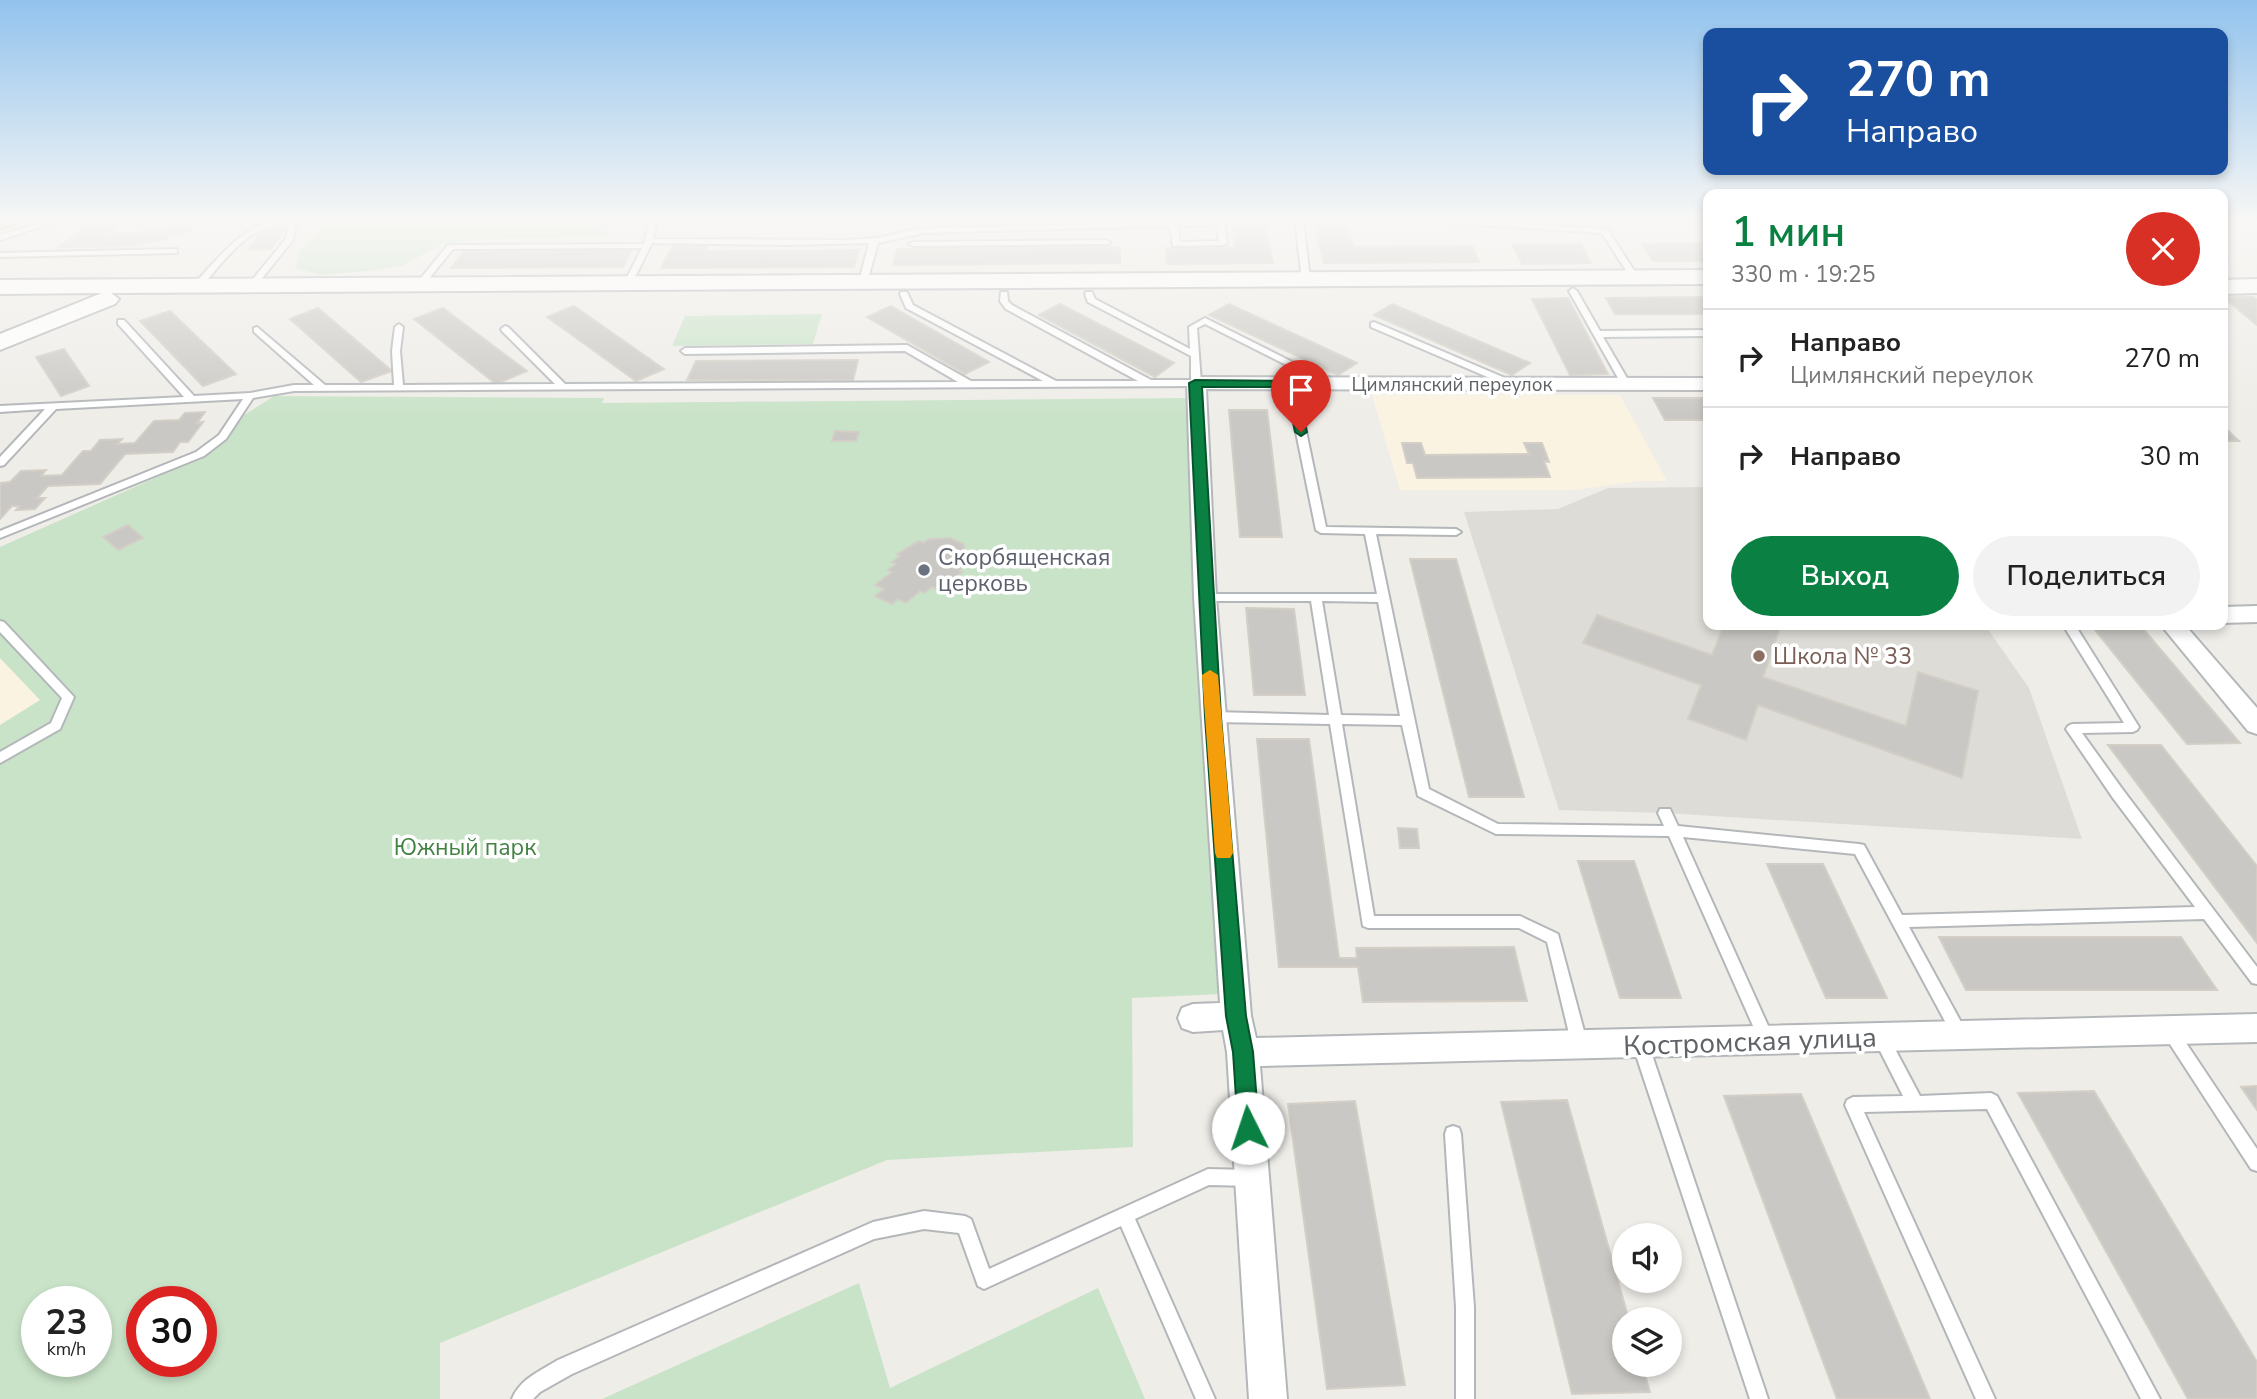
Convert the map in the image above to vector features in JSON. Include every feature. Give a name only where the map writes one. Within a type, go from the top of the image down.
[{"type":"street","points":[[0,287],[236,285]]},
{"type":"street","points":[[464,285],[904,294],[1703,290]]},
{"type":"street","points":[[0,298],[107,299],[765,285]]},
{"type":"street","points":[[2228,287],[2257,286]]},
{"type":"street","points":[[0,343],[107,299]]},
{"type":"street","points":[[1195,383],[1213,717],[1236,1016],[1243,1052],[1268,1399]]},
{"type":"street","name":"Цимлянский переулок","points":[[1195,383],[1703,384]]},
{"type":"street","points":[[2228,615],[2257,614]]},
{"type":"street","points":[[2176,630],[2255,720]]},
{"type":"street","points":[[1193,1018],[1236,1016]]},
{"type":"street","name":"Костромская улица","points":[[1243,1052],[1641,1046],[1766,1039],[2257,1028]]},
{"type":"lane","points":[[624,290],[626,285]]},
{"type":"lane","points":[[1573,291],[1626,384]]},
{"type":"lane","points":[[1089,293],[1091,300],[1195,355]]},
{"type":"lane","points":[[904,294],[909,306],[1056,384]]},
{"type":"lane","points":[[1004,294],[1004,301],[1009,307],[1150,384]]},
{"type":"lane","points":[[0,409],[250,396],[294,388],[1195,383],[1193,327],[1205,321],[1331,384]]},
{"type":"lane","points":[[121,322],[191,399]]},
{"type":"lane","points":[[1374,325],[1511,384]]},
{"type":"lane","points":[[399,327],[399,388]]},
{"type":"lane","points":[[505,329],[564,388]]},
{"type":"lane","points":[[257,330],[323,388]]},
{"type":"lane","points":[[1597,334],[1703,333]]},
{"type":"lane","points":[[685,351],[907,348],[972,386]]},
{"type":"lane","points":[[1291,383],[1321,530],[1456,532]]},
{"type":"lane","points":[[0,535],[200,454],[223,437],[250,396]]},
{"type":"lane","points":[[0,463],[53,407]]},
{"type":"lane","points":[[1370,531],[1423,792],[1496,829],[1673,831],[1859,849],[1960,1035]]},
{"type":"lane","points":[[1205,597],[1382,598]]},
{"type":"lane","points":[[1315,598],[1368,922],[1520,922],[1552,938],[1580,1047]]},
{"type":"lane","points":[[0,625],[68,697],[56,726],[0,758]]},
{"type":"lane","points":[[2072,630],[2133,727],[2072,729],[2257,978]]},
{"type":"lane","points":[[1213,717],[1407,721]]},
{"type":"lane","points":[[1665,813],[1766,1039]]},
{"type":"lane","points":[[1899,921],[2207,913]]},
{"type":"lane","points":[[2169,1030],[2257,1163]]},
{"type":"lane","points":[[1881,1037],[1915,1104]]},
{"type":"lane","points":[[1641,1046],[1759,1399]]},
{"type":"lane","points":[[1986,1399],[1853,1105],[1991,1101],[2151,1399]]},
{"type":"lane","points":[[1453,1134],[1465,1307],[1465,1399]]},
{"type":"lane","points":[[522,1399],[533,1385],[565,1367],[873,1231],[924,1220],[965,1225],[984,1280],[1208,1177],[1251,1178]]},
{"type":"lane","points":[[1125,1216],[1206,1399]]},
{"type":"shaded area","points":[[1372,395],[1620,395],[1667,481],[1640,481],[1574,490],[1400,490]]},
{"type":"shaded area","name":"Школа № 33","points":[[1703,487],[1703,630],[1988,630],[2029,688],[2082,839],[1665,813],[1559,810],[1464,512],[1558,509],[1608,488]]},
{"type":"shaded area","points":[[0,658],[41,701],[0,725]]},
{"type":"green space","points":[[822,314],[813,344],[672,346],[685,316]]},
{"type":"green space","name":"Южный парк","points":[[274,396],[604,398],[602,403],[1191,398],[1222,994],[1132,998],[1133,1147],[887,1160],[440,1343],[440,1399],[0,1399],[0,725],[40,700],[0,658],[0,547],[211,453],[230,435],[241,417]]},
{"type":"green space","points":[[859,1283],[890,1388],[1098,1288],[1145,1399],[602,1399]]},
{"type":"building","points":[[1703,297],[1703,314],[1615,314],[1606,298]]},
{"type":"building","points":[[2228,297],[2253,297],[2257,300],[2257,325],[2228,301]]},
{"type":"building","points":[[1568,298],[1608,374],[1570,375],[1532,299]]},
{"type":"building","points":[[1060,304],[1174,363],[1155,377],[1039,315]]},
{"type":"building","points":[[1229,304],[1357,363],[1338,375],[1209,315]]},
{"type":"building","points":[[1392,304],[1530,363],[1512,375],[1374,315]]},
{"type":"building","points":[[574,306],[664,369],[636,381],[547,317]]},
{"type":"building","points":[[891,306],[989,362],[965,374],[867,317]]},
{"type":"building","points":[[318,308],[392,371],[361,382],[290,319]]},
{"type":"building","points":[[443,308],[527,371],[496,384],[414,319]]},
{"type":"building","points":[[170,311],[236,374],[203,386],[140,321]]},
{"type":"building","points":[[64,349],[89,386],[61,396],[36,357]]},
{"type":"building","points":[[858,360],[853,380],[687,380],[696,361]]},
{"type":"building","points":[[1653,398],[1703,398],[1703,420],[1665,420]]},
{"type":"building","points":[[1229,410],[1267,410],[1282,537],[1240,537]]},
{"type":"building","points":[[205,412],[197,423],[203,422],[188,442],[180,442],[173,452],[125,454],[100,484],[48,486],[37,498],[45,498],[35,509],[16,510],[20,506],[12,506],[0,519],[0,483],[10,482],[21,471],[46,470],[41,476],[62,475],[83,451],[91,451],[100,440],[122,439],[117,444],[135,443],[154,421],[179,420],[185,413]]},
{"type":"building","points":[[835,431],[859,432],[856,441],[832,441]]},
{"type":"building","points":[[2228,431],[2239,441],[2228,441]]},
{"type":"building","points":[[1402,443],[1421,443],[1425,455],[1529,454],[1524,443],[1542,443],[1549,462],[1544,461],[1550,477],[1417,478],[1413,463],[1407,463]]},
{"type":"building","points":[[128,525],[143,538],[118,550],[103,537]]},
{"type":"building","name":"Скорбященская церковь","points":[[950,538],[964,544],[965,556],[970,559],[959,571],[962,572],[946,585],[937,589],[932,587],[924,593],[920,591],[906,603],[898,599],[892,604],[875,596],[884,589],[875,585],[892,572],[888,570],[896,564],[892,562],[900,556],[897,554],[919,541],[923,543],[929,539]]},
{"type":"building","points":[[1410,559],[1456,559],[1524,797],[1469,797]]},
{"type":"building","points":[[1246,608],[1294,609],[1305,695],[1254,695]]},
{"type":"building","points":[[1597,615],[1712,655],[1722,630],[1779,630],[1763,677],[1906,726],[1918,672],[1978,691],[1962,778],[1758,705],[1746,740],[1688,719],[1701,685],[1583,643]]},
{"type":"building","points":[[2095,630],[2144,630],[2240,743],[2187,744]]},
{"type":"building","points":[[1257,739],[1309,739],[1339,958],[1357,958],[1356,948],[1514,947],[1527,1001],[1363,1002],[1358,967],[1279,967]]},
{"type":"building","points":[[2108,745],[2161,745],[2257,866],[2257,943]]},
{"type":"building","points":[[1398,828],[1417,829],[1419,848],[1400,848]]},
{"type":"building","points":[[1578,861],[1634,861],[1681,998],[1620,998]]},
{"type":"building","points":[[1767,864],[1823,864],[1887,998],[1826,998]]},
{"type":"building","points":[[1939,937],[2181,937],[2217,990],[1966,990]]},
{"type":"building","points":[[2257,1086],[2257,1110],[2241,1087]]},
{"type":"building","points":[[2094,1091],[2257,1362],[2257,1399],[2188,1399],[2018,1093]]},
{"type":"building","points":[[1801,1094],[1930,1399],[1837,1399],[1724,1096]]},
{"type":"building","points":[[1567,1100],[1612,1260],[1612,1293],[1621,1293],[1625,1307],[1612,1307],[1612,1377],[1646,1377],[1650,1392],[1572,1394],[1501,1102]]},
{"type":"building","points":[[1355,1101],[1405,1385],[1327,1389],[1288,1104]]},
{"type":"slow traffic","points":[[1210,675],[1224,853]]},
{"type":"place","name":"Скорбященская церковь","points":[[924,570]]},
{"type":"place","name":"Школа № 33","points":[[1759,656]]},
{"type":"route","points":[[1248,1128],[1243,1052],[1236,1016],[1213,717],[1195,383],[1291,383],[1301,432]]}]
